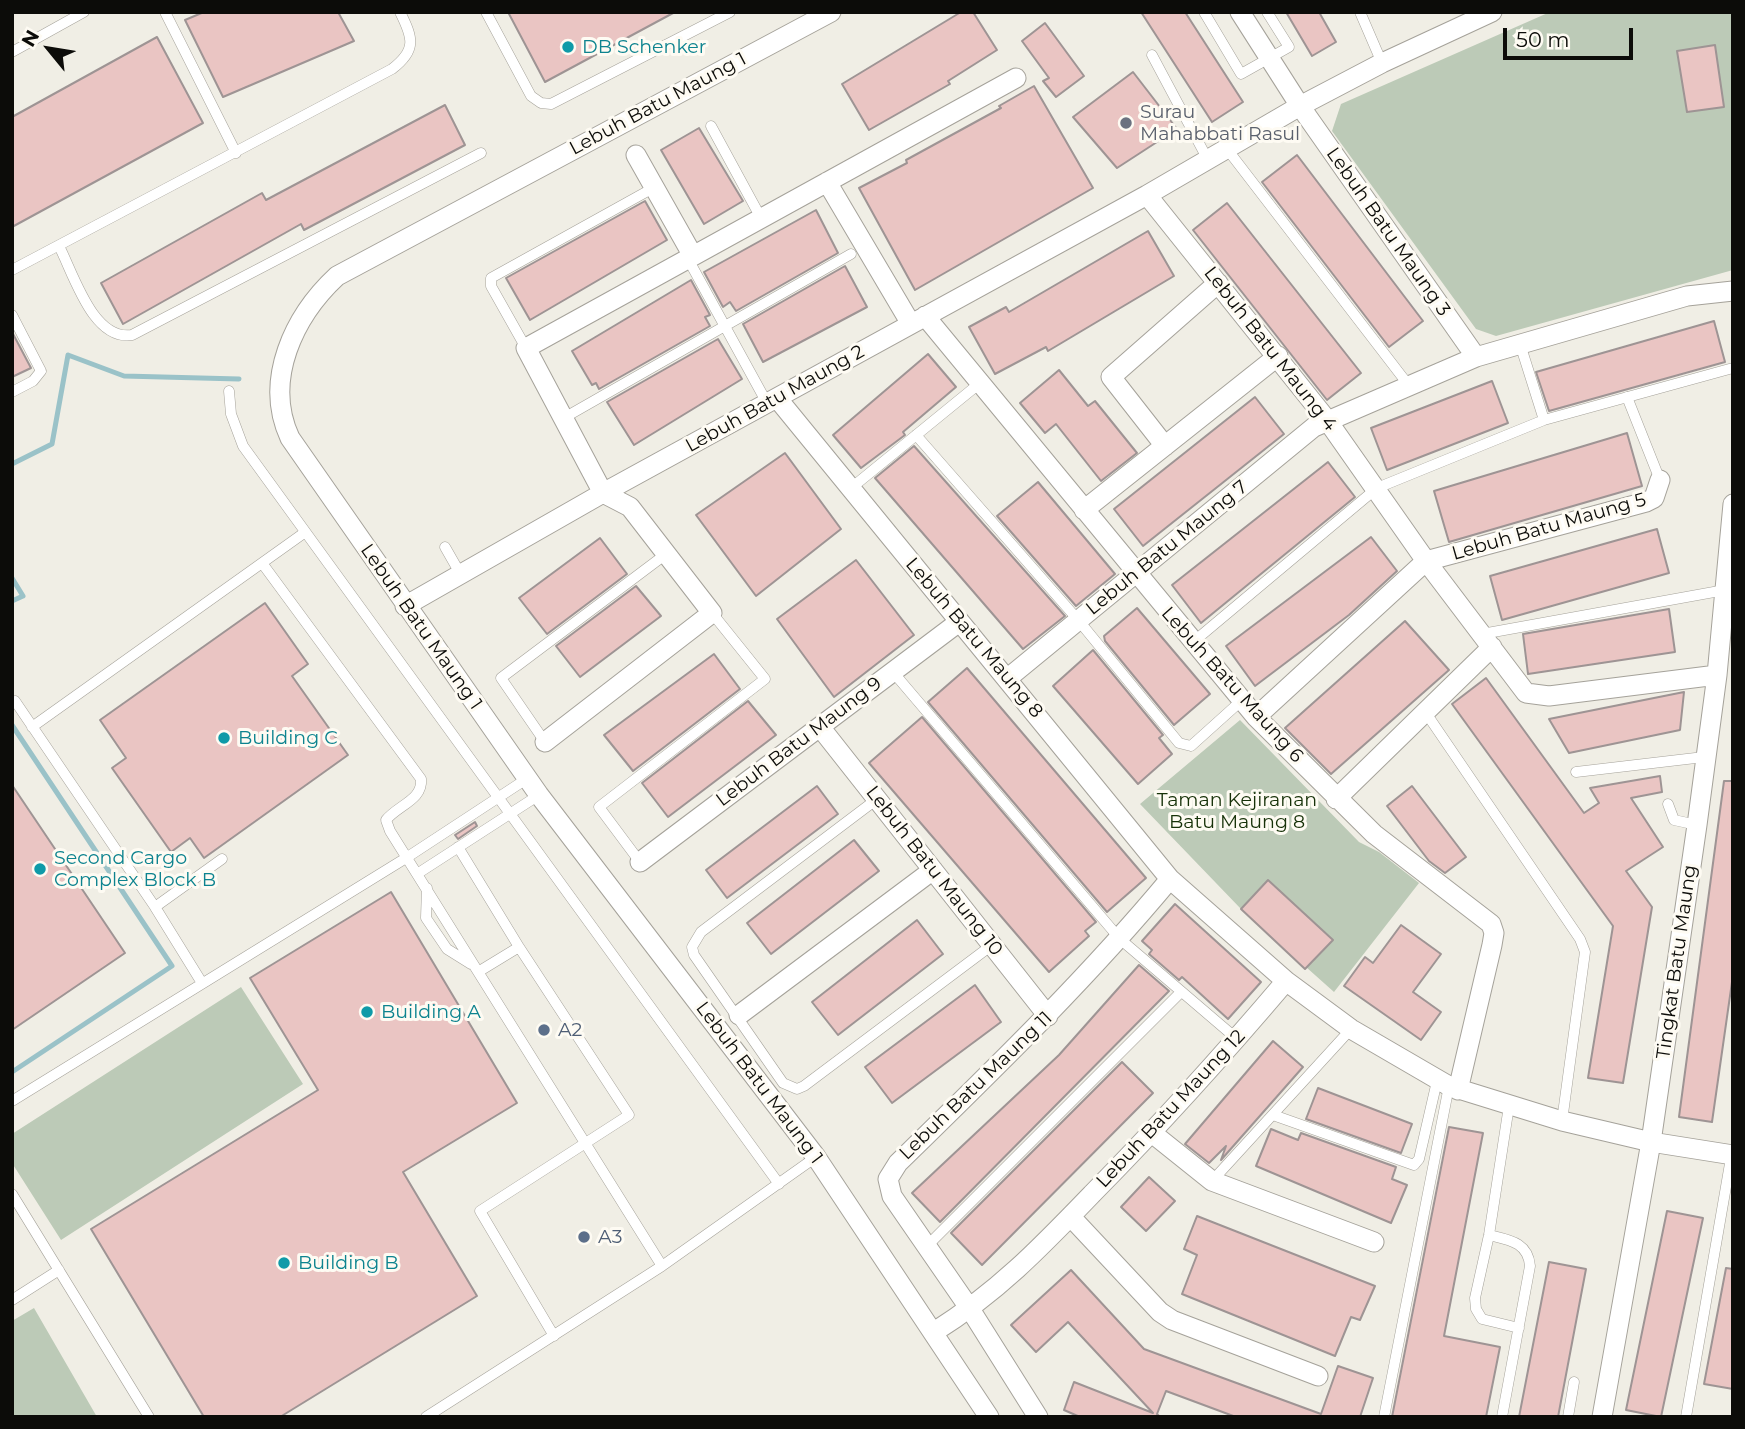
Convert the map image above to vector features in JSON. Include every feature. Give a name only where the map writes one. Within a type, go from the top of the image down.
[{"type":"street","name":"Lebuh Batu Maung 1","points":[[831,12],[337,276],[314,298],[298,323],[288,348],[281,373],[281,418],[290,438],[405,606],[528,778],[816,1157],[989,1417]]},
{"type":"street","name":"Lebuh Batu Maung 3","points":[[1240,12],[1300,106],[1476,357]]},
{"type":"street","points":[[1147,195],[1300,106],[1458,19],[1492,12]]},
{"type":"street","points":[[545,742],[712,612],[630,507],[603,493],[526,348],[1016,78]]},
{"type":"street","points":[[636,155],[690,257]]},
{"type":"street","name":"Lebuh Batu Maung 6","points":[[827,182],[918,320],[980,383],[1241,701],[1336,799],[1374,834],[1491,924],[1494,933],[1492,945],[1448,1086]]},
{"type":"street","name":"Lebuh Batu Maung 2","points":[[405,606],[603,493],[1147,195]]},
{"type":"street","name":"Lebuh Batu Maung 4","points":[[1147,195],[1327,420],[1519,687],[1536,696],[1717,675]]},
{"type":"street","points":[[1165,446],[1111,377],[1218,283]]},
{"type":"street","points":[[1327,420],[1410,388],[1476,357],[1687,296],[1733,290]]},
{"type":"street","points":[[1084,510],[1278,356]]},
{"type":"street","name":"Lebuh Batu Maung 8","points":[[772,401],[850,489],[1008,678],[1170,879]]},
{"type":"street","name":"Lebuh Batu Maung 7","points":[[1008,678],[1314,427],[1327,420]]},
{"type":"street","name":"Lebuh Batu Maung 5","points":[[1426,561],[1646,502],[1659,489],[1660,480]]},
{"type":"street","name":"Tingkat Batu Maung","points":[[1602,1417],[1651,1142],[1697,824],[1717,675],[1733,504]]},
{"type":"street","points":[[1256,717],[1426,561]]},
{"type":"street","name":"Lebuh Batu Maung 9","points":[[640,862],[959,622]]},
{"type":"street","points":[[1336,799],[1426,713],[1487,640]]},
{"type":"street","name":"Lebuh Batu Maung 10","points":[[820,727],[1048,1016]]},
{"type":"street","points":[[739,1015],[933,870]]},
{"type":"street","points":[[1170,879],[1286,981],[1351,1029],[1448,1086],[1509,1107],[1562,1121],[1651,1142],[1732,1155]]},
{"type":"street","name":"Lebuh Batu Maung 11","points":[[1038,1417],[970,1309],[892,1196],[888,1179],[892,1171],[1048,1016],[1121,939],[1170,879]]},
{"type":"street","name":"Lebuh Batu Maung 12","points":[[934,1332],[996,1290],[1071,1217],[1152,1133],[1286,981]]},
{"type":"street","points":[[1152,1133],[1212,1181],[1374,1242]]},
{"type":"street","points":[[1071,1217],[1160,1312],[1172,1320],[1318,1376]]},
{"type":"lane","points":[[12,52],[83,12]]},
{"type":"lane","points":[[166,12],[236,153]]},
{"type":"lane","points":[[12,270],[236,153],[402,61],[409,50],[411,34],[400,12]]},
{"type":"lane","points":[[486,12],[531,96],[541,103],[551,104],[730,12]]},
{"type":"lane","points":[[1205,12],[1241,74],[1289,47],[1267,12]]},
{"type":"lane","points":[[1360,12],[1382,63]]},
{"type":"lane","points":[[1152,55],[1208,160]]},
{"type":"lane","points":[[711,125],[761,218]]},
{"type":"lane","points":[[1227,149],[1410,388]]},
{"type":"lane","points":[[59,246],[97,321],[114,335],[132,335],[481,153]]},
{"type":"lane","points":[[526,348],[491,286],[491,278],[654,187]]},
{"type":"lane","points":[[562,419],[852,254]]},
{"type":"lane","points":[[690,257],[725,326],[772,401]]},
{"type":"lane","points":[[12,315],[41,371],[33,381],[12,392]]},
{"type":"lane","points":[[1520,344],[1544,420]]},
{"type":"lane","points":[[1192,643],[1377,488],[1544,420],[1733,368]]},
{"type":"lane","points":[[850,489],[980,383]]},
{"type":"lane","points":[[229,391],[231,414],[243,446],[779,1184]]},
{"type":"lane","points":[[1627,397],[1660,480]]},
{"type":"lane","points":[[916,435],[1079,621],[1184,747],[1191,746],[1241,701]]},
{"type":"lane","points":[[32,727],[304,533]]},
{"type":"lane","points":[[444,547],[461,575]]},
{"type":"lane","points":[[545,742],[501,678],[667,554]]},
{"type":"lane","points":[[262,563],[421,779],[422,788],[415,798],[393,811],[386,820],[406,858],[662,1266]]},
{"type":"lane","points":[[1487,640],[1725,590]]},
{"type":"lane","points":[[640,862],[599,807],[765,679],[712,612]]},
{"type":"lane","points":[[892,672],[1121,939],[1237,1039]]},
{"type":"lane","points":[[15,701],[155,907],[202,983]]},
{"type":"lane","points":[[1426,713],[1580,939],[1585,952],[1562,1121]]},
{"type":"lane","points":[[1576,772],[1704,757]]},
{"type":"lane","points":[[12,1101],[406,858],[528,778]]},
{"type":"lane","points":[[417,874],[540,794]]},
{"type":"lane","points":[[878,799],[695,938],[694,955],[739,1015],[783,1083],[797,1089],[992,945]]},
{"type":"lane","points":[[1668,804],[1674,820],[1697,824]]},
{"type":"lane","points":[[458,847],[519,947],[629,1115],[480,1211],[554,1336]]},
{"type":"lane","points":[[155,907],[222,859]]},
{"type":"lane","points":[[427,888],[426,918],[446,949],[476,969]]},
{"type":"lane","points":[[476,969],[519,947]]},
{"type":"lane","points":[[926,1247],[1181,992]]},
{"type":"lane","points":[[1212,1181],[1351,1029]]},
{"type":"lane","points":[[1273,1115],[1409,1166],[1419,1159],[1448,1086]]},
{"type":"lane","points":[[1384,1417],[1448,1086]]},
{"type":"lane","points":[[1509,1107],[1475,1309],[1482,1319],[1492,1324],[1519,1328]]},
{"type":"lane","points":[[1686,1417],[1733,1148]]},
{"type":"lane","points":[[426,1417],[662,1266],[816,1157]]},
{"type":"lane","points":[[12,1194],[149,1417]]},
{"type":"lane","points":[[1489,1235],[1523,1246],[1529,1255],[1519,1328],[1502,1417]]},
{"type":"lane","points":[[12,1300],[59,1270]]},
{"type":"lane","points":[[1567,1417],[1574,1382]]},
{"type":"green space","points":[[1550,12],[1733,12],[1733,270],[1496,336],[1476,329],[1332,131],[1341,104]]},
{"type":"green space","name":"Taman Kejiranan Batu Maung 8","points":[[1240,720],[1359,842],[1379,852],[1419,883],[1334,992],[1241,909],[1140,804]]},
{"type":"green space","points":[[241,987],[303,1084],[61,1240],[12,1163],[12,1134]]},
{"type":"green space","points":[[34,1308],[97,1417],[12,1417],[12,1321]]},
{"type":"building","points":[[204,12],[338,12],[354,41],[223,97],[185,20]]},
{"type":"building","name":"DB Schenker","points":[[508,12],[675,12],[545,82]]},
{"type":"building","points":[[961,12],[973,12],[997,50],[948,81],[950,84],[869,130],[842,84]]},
{"type":"building","points":[[1141,12],[1185,12],[1243,102],[1212,122]]},
{"type":"building","points":[[1286,12],[1319,12],[1336,42],[1312,56]]},
{"type":"building","points":[[1045,23],[1084,76],[1056,97],[1043,81],[1049,78],[1022,41]]},
{"type":"building","points":[[157,37],[203,123],[12,227],[12,117]]},
{"type":"building","points":[[1715,45],[1724,107],[1687,112],[1677,51]]},
{"type":"building","name":"Surau Mahabbati Rasul","points":[[1133,72],[1177,129],[1117,168],[1073,117]]},
{"type":"building","points":[[1034,86],[1093,188],[915,290],[859,188],[907,163],[906,160],[1001,108],[999,106]]},
{"type":"building","points":[[445,105],[465,145],[304,230],[301,224],[123,324],[101,283],[262,193],[266,200]]},
{"type":"building","points":[[699,128],[743,201],[704,224],[661,150]]},
{"type":"building","points":[[1297,155],[1423,321],[1389,347],[1262,182]]},
{"type":"building","points":[[645,201],[667,240],[530,320],[506,278]]},
{"type":"building","points":[[1227,203],[1361,373],[1327,400],[1193,230]]},
{"type":"building","points":[[816,210],[838,253],[736,311],[730,302],[723,307],[704,272]]},
{"type":"building","points":[[1148,231],[1174,276],[1048,351],[1046,347],[995,374],[969,327],[1006,307],[1009,312]]},
{"type":"building","points":[[845,266],[867,307],[763,362],[743,324]]},
{"type":"building","points":[[691,280],[710,315],[705,317],[710,326],[599,389],[596,383],[592,385],[572,351]]},
{"type":"building","points":[[1714,321],[1725,362],[1549,411],[1536,372]]},
{"type":"building","points":[[12,332],[31,368],[12,377]]},
{"type":"building","points":[[718,339],[742,379],[634,445],[607,402]]},
{"type":"building","points":[[928,354],[956,387],[903,432],[905,435],[861,468],[833,435]]},
{"type":"building","points":[[1059,370],[1088,406],[1095,401],[1137,453],[1101,481],[1056,424],[1045,433],[1020,403]]},
{"type":"building","points":[[1492,381],[1508,423],[1387,470],[1371,428]]},
{"type":"building","points":[[1255,397],[1284,434],[1143,546],[1114,509]]},
{"type":"building","points":[[1627,433],[1642,486],[1449,542],[1434,491]]},
{"type":"building","points":[[914,446],[1065,616],[1023,649],[875,478]]},
{"type":"building","points":[[785,453],[841,529],[756,596],[696,515]]},
{"type":"building","points":[[1328,462],[1355,497],[1201,623],[1172,585]]},
{"type":"building","points":[[1038,482],[1115,574],[1076,606],[997,516]]},
{"type":"building","points":[[1657,529],[1669,573],[1502,620],[1490,576]]},
{"type":"building","points":[[1371,537],[1397,571],[1349,615],[1255,686],[1226,646]]},
{"type":"building","points":[[600,538],[627,574],[547,634],[519,598]]},
{"type":"building","points":[[856,560],[914,635],[834,697],[777,619]]},
{"type":"building","points":[[636,586],[661,616],[580,677],[556,646]]},
{"type":"building","name":"Building C","points":[[265,603],[308,664],[292,676],[348,755],[204,858],[190,838],[171,852],[112,768],[126,758],[100,720]]},
{"type":"building","points":[[1137,608],[1210,694],[1174,725],[1105,641],[1104,636]]},
{"type":"building","points":[[1669,609],[1675,652],[1528,674],[1523,634]]},
{"type":"building","points":[[1405,621],[1449,670],[1331,774],[1285,728]]},
{"type":"building","points":[[1093,650],[1163,735],[1159,738],[1172,754],[1138,784],[1053,686]]},
{"type":"building","points":[[714,654],[740,689],[633,771],[604,735]]},
{"type":"building","points":[[967,668],[1146,878],[1107,912],[928,702]]},
{"type":"building","points":[[1486,678],[1584,813],[1599,803],[1590,788],[1660,776],[1662,792],[1631,798],[1663,847],[1626,871],[1652,907],[1623,1083],[1588,1078],[1613,926],[1452,704]]},
{"type":"building","points":[[1684,692],[1680,730],[1569,753],[1549,719]]},
{"type":"building","points":[[748,701],[776,735],[668,817],[642,783]]},
{"type":"building","points":[[922,717],[1096,922],[1085,931],[1089,936],[1049,972],[869,763]]},
{"type":"building","points":[[1724,781],[1733,781],[1733,975],[1712,1122],[1679,1117]]},
{"type":"building","name":"Second Cargo Complex Block B","points":[[12,785],[125,953],[12,1030]]},
{"type":"building","points":[[817,786],[838,814],[727,898],[706,870]]},
{"type":"building","points":[[1412,786],[1466,857],[1445,873],[1429,861],[1387,806]]},
{"type":"building","points":[[475,822],[477,826],[458,839],[455,835]]},
{"type":"building","points":[[854,840],[879,871],[771,954],[747,923]]},
{"type":"building","points":[[1268,880],[1333,940],[1305,969],[1241,909]]},
{"type":"building","name":"Building B","points":[[391,892],[517,1103],[403,1172],[477,1296],[280,1417],[204,1417],[91,1229],[318,1090],[250,978]]},
{"type":"building","points":[[1175,904],[1261,982],[1228,1019],[1182,977],[1179,980],[1149,954],[1152,950],[1142,941]]},
{"type":"building","points":[[917,920],[943,954],[838,1035],[812,1002]]},
{"type":"building","points":[[1401,925],[1441,954],[1413,992],[1441,1012],[1421,1040],[1344,986],[1365,957],[1373,963]]},
{"type":"building","points":[[1139,965],[1169,991],[940,1222],[912,1193],[1059,1055]]},
{"type":"building","points":[[975,985],[1001,1022],[892,1103],[865,1067]]},
{"type":"building","points":[[1273,1041],[1303,1067],[1221,1160],[1226,1146],[1209,1163],[1185,1144]]},
{"type":"building","points":[[1122,1062],[1153,1093],[982,1265],[951,1233]]},
{"type":"building","points":[[1318,1088],[1412,1124],[1401,1153],[1306,1119]]},
{"type":"building","points":[[1449,1127],[1483,1133],[1444,1336],[1500,1347],[1486,1417],[1392,1417]]},
{"type":"building","points":[[1271,1129],[1298,1140],[1301,1133],[1396,1167],[1392,1179],[1407,1185],[1391,1223],[1256,1166]]},
{"type":"building","points":[[1149,1177],[1175,1201],[1146,1231],[1121,1207]]},
{"type":"building","points":[[1667,1211],[1703,1218],[1661,1417],[1626,1410]]},
{"type":"building","points":[[1197,1216],[1375,1286],[1360,1320],[1351,1317],[1335,1356],[1182,1294],[1197,1255],[1184,1249]]},
{"type":"building","points":[[1549,1262],[1586,1269],[1558,1417],[1519,1417]]},
{"type":"building","points":[[1726,1268],[1733,1269],[1733,1389],[1704,1384]]},
{"type":"building","points":[[1071,1270],[1144,1349],[1321,1414],[1338,1366],[1373,1378],[1360,1417],[1236,1417],[1166,1391],[1157,1414],[1160,1417],[1080,1417],[1064,1410],[1074,1382],[1153,1413],[1068,1322],[1036,1352],[1011,1325]]},
{"type":"waterway","points":[[12,464],[52,444],[68,355],[124,376],[239,379]]},
{"type":"waterway","points":[[12,578],[23,596],[12,601]]},
{"type":"waterway","points":[[12,725],[172,966],[12,1072]]},
{"type":"place","name":"DB Schenker","points":[[568,47]]},
{"type":"place","name":"Surau Mahabbati Rasul","points":[[1126,123]]},
{"type":"place","name":"Building C","points":[[224,738]]},
{"type":"place","name":"Second Cargo Complex Block B","points":[[40,869]]},
{"type":"place","name":"Building A","points":[[367,1012]]},
{"type":"place","name":"A2","points":[[544,1030]]},
{"type":"place","name":"A3","points":[[584,1237]]},
{"type":"place","name":"Building B","points":[[284,1263]]}]
